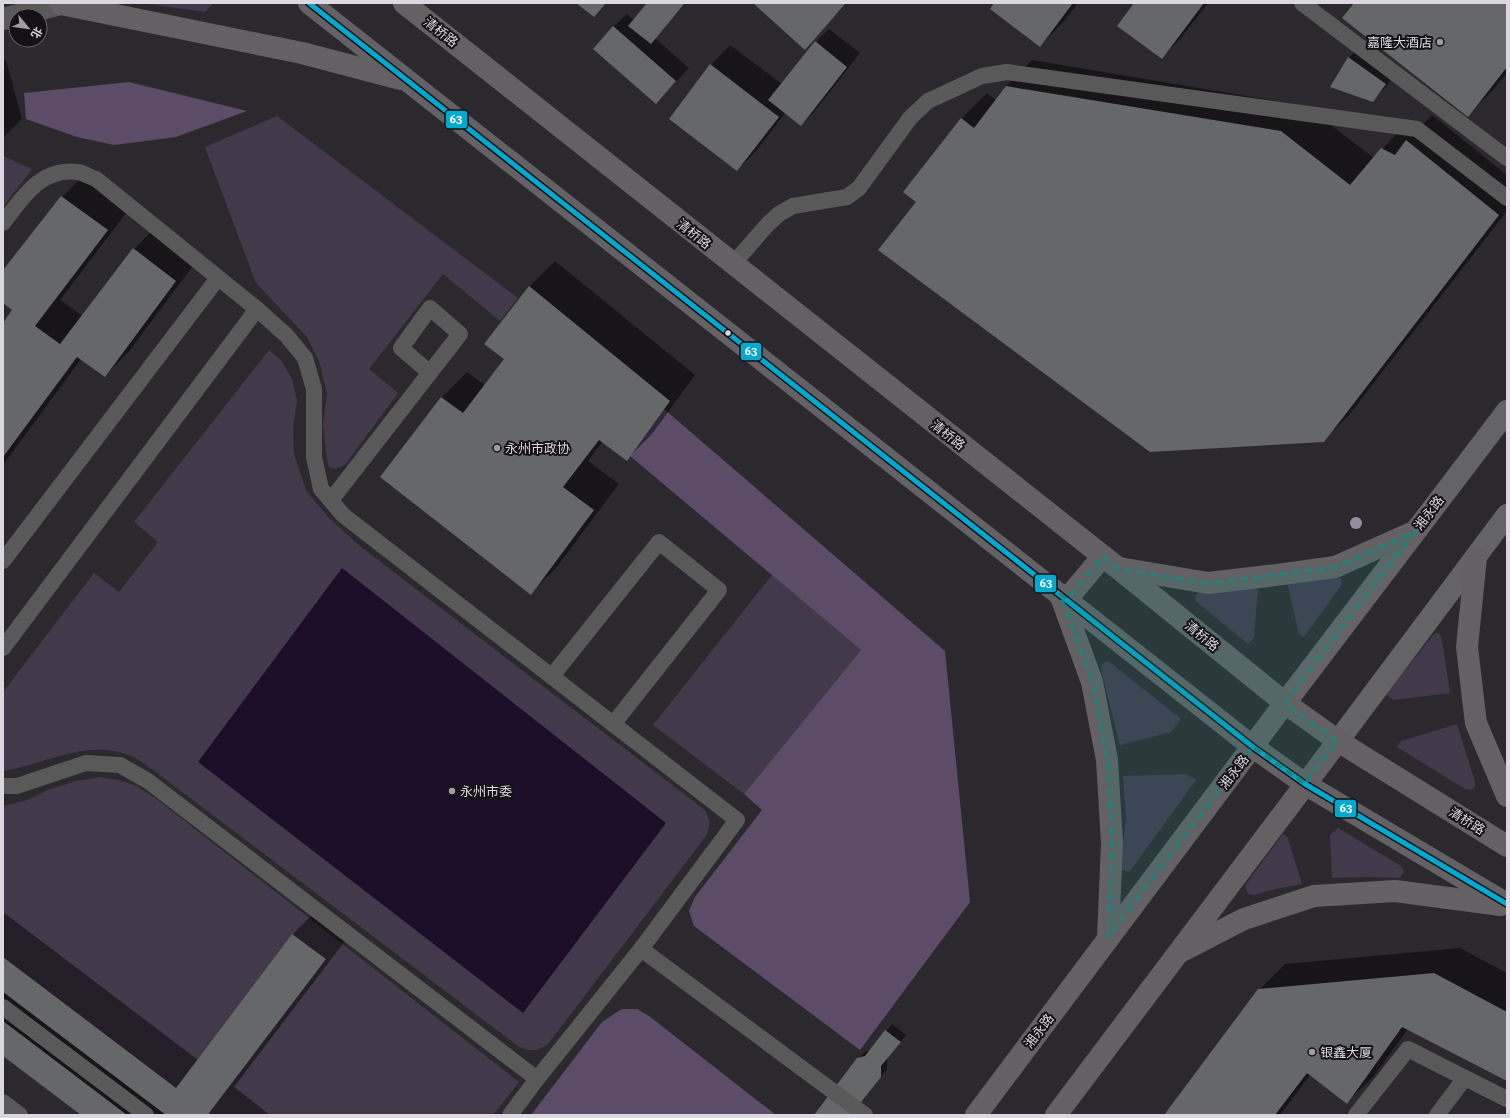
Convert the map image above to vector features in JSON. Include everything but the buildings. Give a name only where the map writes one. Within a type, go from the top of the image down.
[{"type":"main road","points":[[310,3],[1253,747],[1306,784],[1507,905]]},
{"type":"main road","name":"清桥路","points":[[404,3],[1110,562],[1285,703],[1338,741],[1507,846]]},
{"type":"main road","points":[[51,5],[302,54],[409,82]]},
{"type":"main road","name":"湘永路","points":[[976,1115],[1285,703],[1507,411]]},
{"type":"main road","points":[[1056,1115],[1507,515]]},
{"type":"main road","points":[[1063,596],[1110,562],[1208,583],[1335,567],[1416,531]]},
{"type":"main road","points":[[1476,557],[1466,647],[1476,723],[1507,796]]},
{"type":"main road","points":[[1063,596],[1092,682],[1107,760],[1112,843],[1108,938]]},
{"type":"main road","points":[[1179,952],[1244,919],[1314,896],[1395,891],[1507,905]]},
{"type":"street","points":[[3,19],[51,5]]},
{"type":"lane","points":[[1302,3],[1507,158]]},
{"type":"lane","points":[[733,264],[768,224],[779,214],[793,206],[847,197],[858,188],[910,118],[928,101],[982,76],[1007,72],[1417,129],[1507,198]]},
{"type":"lane","points":[[3,223],[28,190],[48,176],[65,172],[80,172],[96,179],[257,309],[287,336],[305,358],[314,389],[314,457],[321,490],[343,515],[614,723],[737,820],[641,949],[510,1115]]},
{"type":"lane","points":[[3,561],[218,278]]},
{"type":"lane","points":[[3,648],[257,309]]},
{"type":"lane","points":[[331,500],[430,373]]},
{"type":"lane","points":[[552,676],[659,542],[719,590],[614,723]]},
{"type":"lane","points":[[3,786],[17,786],[86,763],[120,765],[148,781],[537,1079]]},
{"type":"lane","points":[[641,949],[866,1115]]},
{"type":"lane","points":[[3,1007],[146,1115]]},
{"type":"lane","points":[[1356,1115],[1408,1049],[1507,1098]]},
{"type":"lane","points":[[1437,1115],[1466,1078]]},
{"type":"lane","points":[[4,1106],[20,1115]]},
{"type":"highlighted area","points":[[1416,531],[1285,703],[1338,741],[1305,784],[1253,747],[1108,937],[1112,843],[1107,760],[1092,682],[1060,594],[1067,599],[1103,556],[1118,568],[1208,583],[1335,567]]},
{"type":"shaded area","points":[[142,3],[214,3],[205,12]]},
{"type":"shaded area","points":[[129,82],[247,111],[176,137],[114,145],[77,137],[26,119],[24,93]]},
{"type":"shaded area","points":[[277,116],[518,298],[500,321],[443,274],[369,369],[398,393],[345,465],[335,469],[329,467],[327,460],[323,425],[327,393],[319,361],[307,337],[256,283],[205,147]]},
{"type":"shaded area","points":[[3,156],[32,169],[3,207]]},
{"type":"shaded area","points":[[269,350],[281,360],[292,379],[297,401],[293,427],[294,454],[306,490],[328,517],[361,547],[705,810],[708,817],[709,826],[706,836],[548,1044],[540,1049],[530,1050],[518,1046],[136,758],[114,751],[82,751],[20,768],[3,771],[3,692],[94,573],[119,592],[158,542],[134,522]]},
{"type":"shaded area","points":[[664,409],[945,651],[970,902],[860,1050],[694,926],[689,911],[695,897],[762,810],[744,794],[861,650],[630,456]]},
{"type":"shaded area","points":[[342,568],[666,823],[523,1013],[198,762]]},
{"type":"shaded area","points":[[772,575],[861,650],[744,794],[653,725]]},
{"type":"shaded area","points":[[1337,576],[1341,579],[1342,584],[1304,637],[1299,634],[1287,582]]},
{"type":"shaded area","points":[[1258,586],[1254,638],[1248,644],[1196,601],[1195,596],[1200,592]]},
{"type":"shaded area","points":[[1437,633],[1440,634],[1442,640],[1450,693],[1393,700],[1386,694],[1433,635]]},
{"type":"shaded area","points":[[1108,661],[1181,719],[1171,732],[1120,745],[1101,670],[1102,664]]},
{"type":"shaded area","points":[[1457,724],[1475,782],[1475,787],[1471,790],[1465,789],[1397,747],[1401,741]]},
{"type":"shaded area","points":[[1186,774],[1196,780],[1130,871],[1125,871],[1121,868],[1126,817],[1123,776]]},
{"type":"shaded area","points":[[100,777],[119,780],[137,786],[158,800],[519,1082],[493,1115],[211,1115],[209,1113],[325,959],[292,934],[176,1088],[3,957],[3,806],[27,800],[50,789],[76,781]]},
{"type":"shaded area","points":[[1338,828],[1401,866],[1404,871],[1402,875],[1399,878],[1332,878],[1330,835]]},
{"type":"shaded area","points":[[1283,834],[1288,838],[1302,884],[1254,895],[1249,894],[1246,890],[1246,884]]},
{"type":"shaded area","points":[[622,1009],[637,1009],[649,1016],[776,1115],[531,1115],[602,1022]]},
{"type":"transit line","name":"63","points":[[309,3],[1253,747],[1305,784],[1507,904]]},
{"type":"place","name":"嘉隆大酒店","points":[[1440,42]]},
{"type":"place","name":"永州市政协","points":[[497,448]]},
{"type":"place","name":"永州市委","points":[[452,791]]},
{"type":"place","name":"银鑫大厦","points":[[1312,1052]]}]
